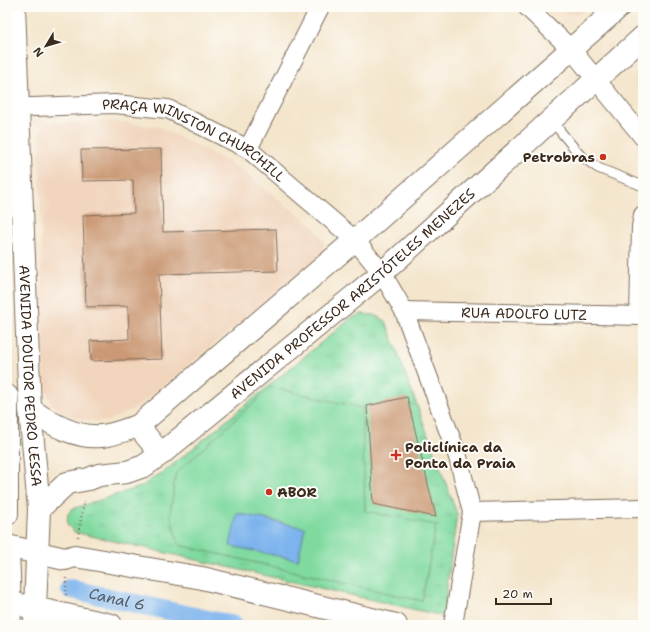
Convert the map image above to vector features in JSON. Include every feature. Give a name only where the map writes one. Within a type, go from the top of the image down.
[{"type":"main road","name":"AVENIDA DOUTOR PEDRO LESSA","points":[[14,7],[12,108],[30,408],[39,508],[36,552],[35,617]]},
{"type":"main road","points":[[30,408],[52,423],[71,432],[90,436],[107,435],[138,426],[355,240],[619,7]]},
{"type":"main road","name":"AVENIDA PROFESSOR ARISTÓTELES MENEZES","points":[[39,508],[67,484],[99,475],[127,472],[144,466],[161,454],[382,273],[643,37]]},
{"type":"main road","name":"AVENIDA DOUTOR PEDRO LESSA","points":[[7,396],[7,514]]},
{"type":"main road","points":[[138,426],[161,454]]},
{"type":"main road","points":[[10,625],[7,547],[65,559],[75,556],[202,578],[396,625]]},
{"type":"main road","points":[[8,603],[35,617],[66,615],[111,625]]},
{"type":"street","points":[[248,149],[320,7]]},
{"type":"street","points":[[527,7],[571,49],[643,137]]},
{"type":"street","name":"PRAÇA WINSTON CHURCHILL","points":[[12,108],[114,104],[168,110],[248,149],[355,240],[382,273],[404,311],[458,457],[472,512]]},
{"type":"street","points":[[641,316],[641,227],[643,216]]},
{"type":"street","name":"RUA ADOLFO LUTZ","points":[[404,311],[641,316]]},
{"type":"street","points":[[453,625],[472,512],[643,508]]},
{"type":"lane","points":[[551,120],[580,155],[598,168],[643,186]]},
{"type":"path","points":[[65,559],[66,615]]},
{"type":"shaded area","points":[[554,7],[592,7],[579,14],[568,14]]},
{"type":"shaded area","points":[[643,73],[643,100],[635,80]]},
{"type":"shaded area","points":[[111,121],[159,127],[234,165],[313,226],[324,242],[323,255],[138,407],[108,421],[89,421],[68,416],[51,403],[44,383],[39,135],[45,124],[56,122]]},
{"type":"green space","points":[[361,314],[374,315],[386,321],[457,514],[443,616],[74,532],[67,524],[68,514],[72,509],[140,487],[170,467],[350,319]]},
{"type":"green space","name":"ABOR","points":[[271,387],[362,408],[365,511],[436,525],[422,601],[179,545],[170,514],[176,473]]},
{"type":"water","points":[[237,513],[305,528],[298,560],[230,546]]},
{"type":"building","points":[[161,149],[163,232],[276,229],[278,271],[159,274],[162,359],[91,361],[90,341],[129,339],[128,306],[86,307],[83,215],[134,213],[133,180],[82,181],[81,150]]},
{"type":"building","name":"Policlínica da Ponta da Praia","points":[[407,397],[436,517],[373,504],[367,406]]},
{"type":"waterway","name":"Canal 6","points":[[70,589],[233,625]]},
{"type":"place","name":"Petrobras","points":[[603,157]]},
{"type":"place","name":"Policlínica da Ponta da Praia","points":[[396,455]]},
{"type":"place","name":"ABOR","points":[[269,492]]}]
